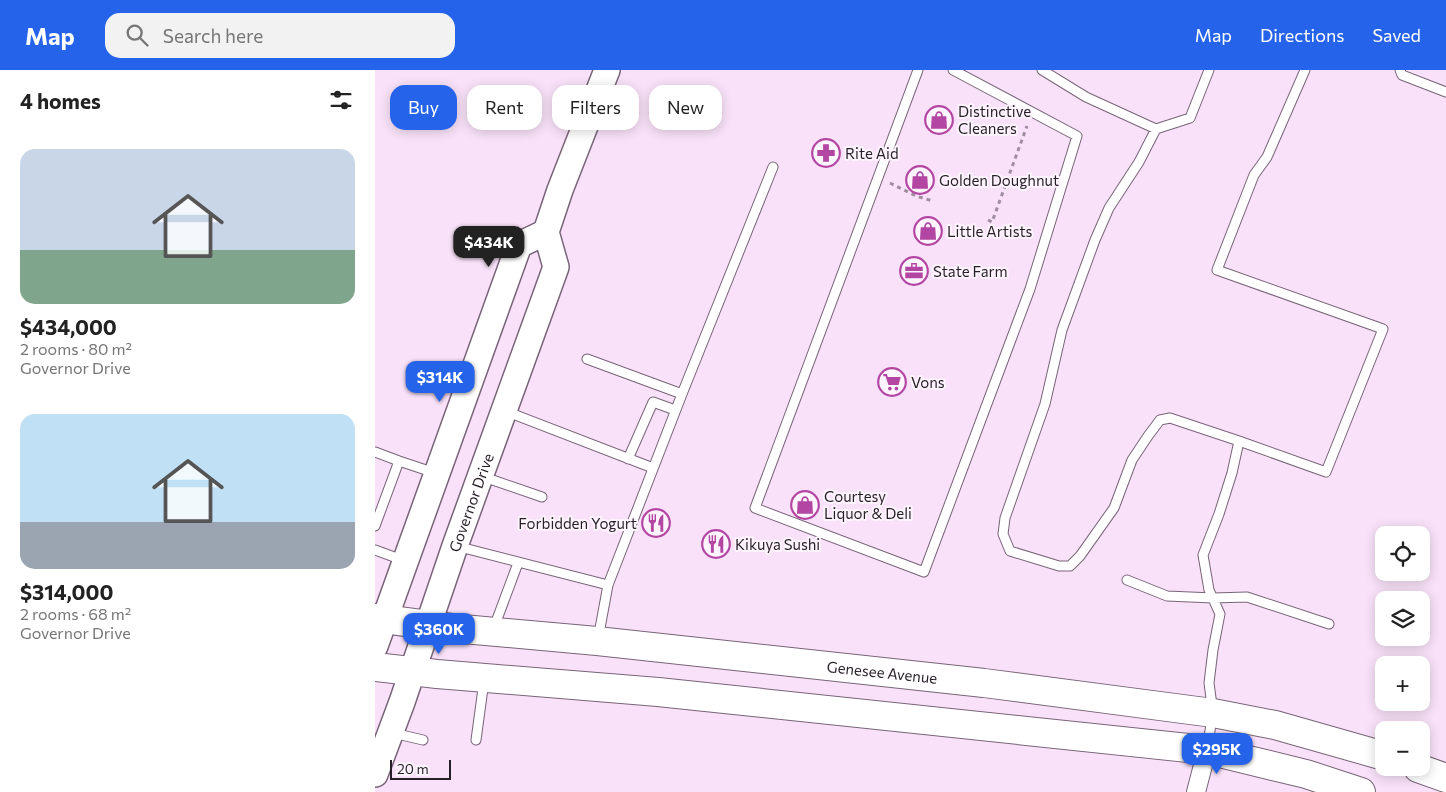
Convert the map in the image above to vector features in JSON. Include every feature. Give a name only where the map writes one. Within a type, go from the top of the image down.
[{"type":"main road","points":[[375,646],[380,619],[405,561],[519,245],[546,232],[560,190],[607,70]]},
{"type":"main road","name":"Governor Drive","points":[[375,774],[403,702],[455,546],[556,267],[546,232]]},
{"type":"main road","name":"Genesee Avenue","points":[[380,619],[984,683],[1213,713],[1275,725],[1375,753]]},
{"type":"main road","points":[[375,667],[658,692],[1207,750],[1306,774],[1361,792]]},
{"type":"main road","points":[[1430,772],[1446,778]]},
{"type":"street","points":[[1196,792],[1207,750]]},
{"type":"lane","points":[[918,70],[755,508],[924,572],[1030,289],[1077,136],[953,70]]},
{"type":"lane","points":[[1042,70],[1086,98],[1156,129],[1190,118],[1209,70]]},
{"type":"lane","points":[[1156,129],[1139,162],[1109,208],[1095,240],[1062,330],[1045,404],[1005,518],[1003,534],[1010,551],[1059,566],[1070,566],[1080,556],[1114,508],[1132,460],[1160,420],[1171,418],[1326,472],[1383,329],[1217,270],[1254,175],[1267,157],[1305,70]]},
{"type":"lane","points":[[1401,70],[1402,75],[1446,92]]},
{"type":"lane","points":[[597,642],[608,584],[675,410],[773,167]]},
{"type":"lane","points":[[587,359],[682,394]]},
{"type":"lane","points":[[629,459],[653,402],[675,410]]},
{"type":"lane","points":[[505,411],[653,468]]},
{"type":"lane","points":[[1207,750],[1213,713],[1209,684],[1213,650],[1221,614],[1209,590],[1203,555],[1222,506],[1239,442]]},
{"type":"lane","points":[[375,452],[436,474]]},
{"type":"lane","points":[[375,526],[399,460]]},
{"type":"lane","points":[[481,476],[542,497]]},
{"type":"lane","points":[[455,546],[608,584]]},
{"type":"lane","points":[[375,550],[405,561]]},
{"type":"lane","points":[[492,632],[518,563]]},
{"type":"lane","points":[[1127,580],[1167,596],[1247,597],[1329,624]]},
{"type":"lane","points":[[476,740],[485,677]]},
{"type":"lane","points":[[390,732],[423,740]]},
{"type":"path","points":[[988,220],[992,222],[1032,112]]},
{"type":"path","points":[[878,177],[916,196],[933,201]]},
{"type":"place","name":"Distinctive Cleaners","points":[[939,120]]},
{"type":"place","name":"Rite Aid","points":[[826,153]]},
{"type":"place","name":"Golden Doughnut","points":[[920,180]]},
{"type":"place","name":"Little Artists","points":[[928,231]]},
{"type":"place","name":"State Farm","points":[[914,271]]},
{"type":"place","name":"Vons","points":[[892,382]]},
{"type":"place","name":"Courtesy Liquor & Deli","points":[[805,505]]},
{"type":"place","name":"Forbidden Yogurt","points":[[656,523]]},
{"type":"place","name":"Kikuya Sushi","points":[[716,544]]}]
